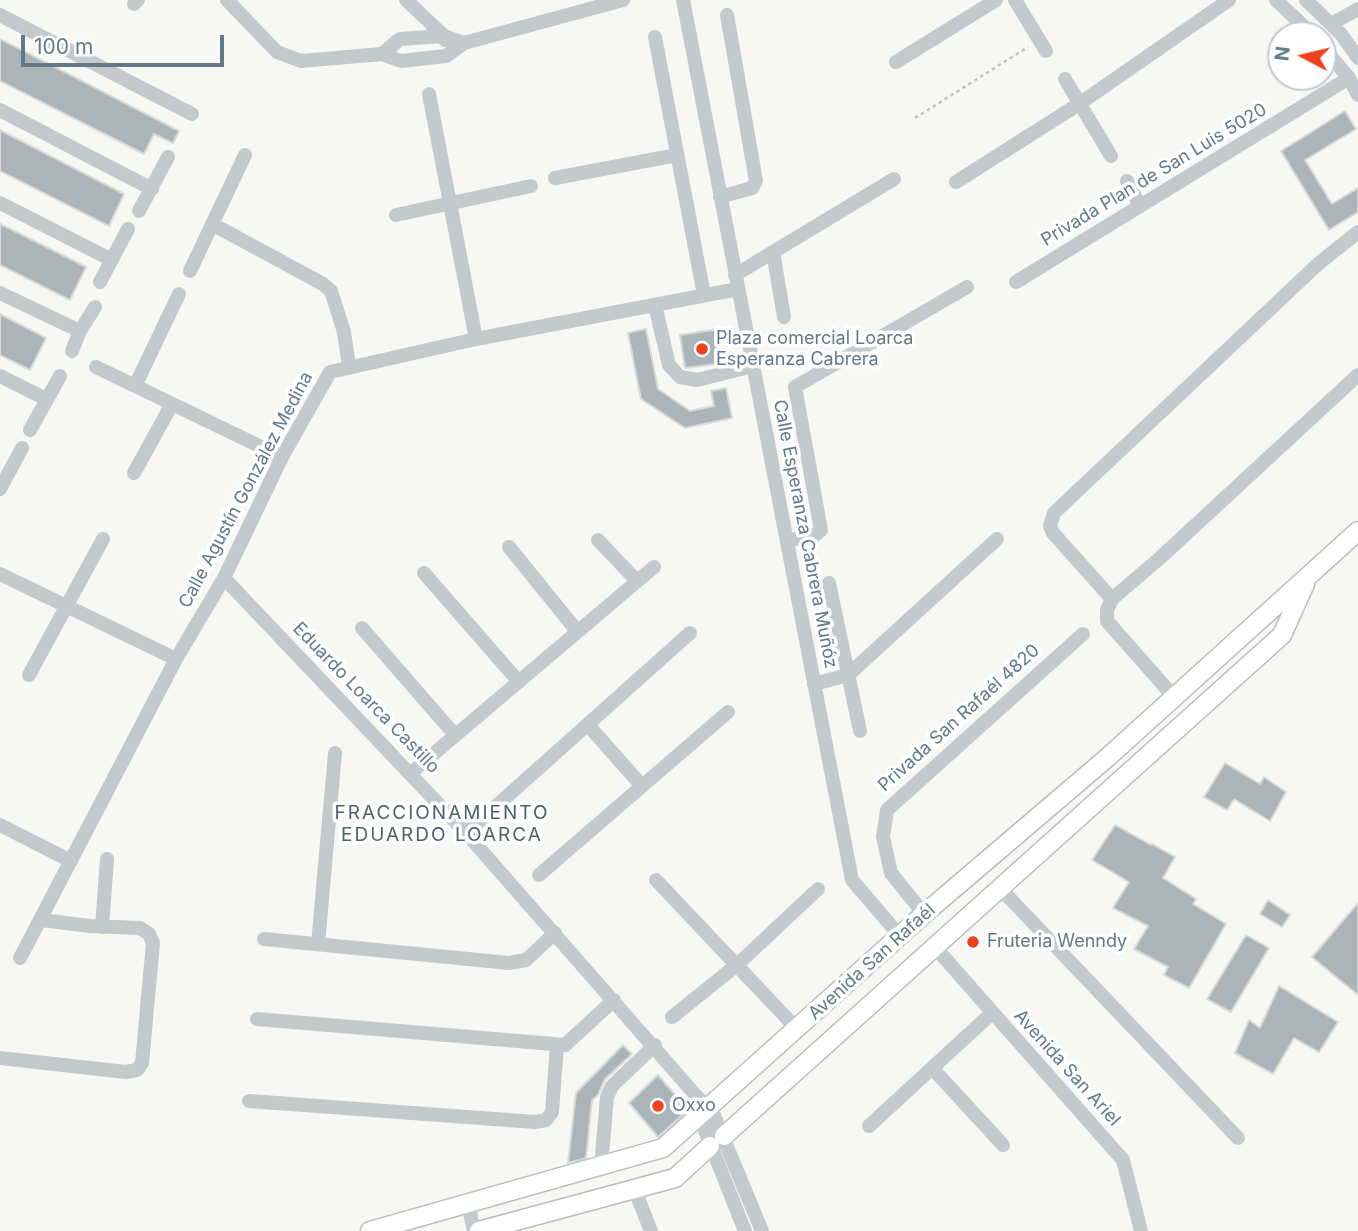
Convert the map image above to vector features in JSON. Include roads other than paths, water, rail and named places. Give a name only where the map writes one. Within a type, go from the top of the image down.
[{"type":"main road","name":"Avenida San Rafaél","points":[[370,1231],[663,1148],[703,1107],[797,1029],[924,914],[1108,757],[1358,531]]},
{"type":"main road","name":"Avenida San Rafaél","points":[[476,1231],[675,1178],[1282,635],[1309,574]]},
{"type":"street","points":[[226,0],[277,52],[301,61],[382,54],[401,61],[446,56],[464,43],[623,0]]},
{"type":"street","points":[[406,0],[444,36],[446,56]]},
{"type":"street","name":"Calle Esperanza Cabrera Muñóz","points":[[683,0],[852,880],[900,936]]},
{"type":"street","points":[[896,62],[996,0]]},
{"type":"street","points":[[1015,0],[1043,46]]},
{"type":"street","points":[[956,182],[1079,104],[1229,0]]},
{"type":"street","points":[[1276,0],[1298,21]]},
{"type":"street","points":[[1306,0],[1329,21]]},
{"type":"street","points":[[1335,21],[1358,9]]},
{"type":"street","points":[[0,15],[192,114]]},
{"type":"street","points":[[720,197],[752,188],[756,181],[727,15]]},
{"type":"street","points":[[1337,31],[1358,58]]},
{"type":"street","points":[[382,54],[400,39],[444,36],[464,43]]},
{"type":"street","points":[[655,37],[704,295]]},
{"type":"street","points":[[1337,64],[1349,78],[1358,96]]},
{"type":"street","name":"Privada Plan de San Luis 5020","points":[[1016,282],[1349,78]]},
{"type":"street","points":[[1065,79],[1111,156]]},
{"type":"street","points":[[429,94],[476,339]]},
{"type":"street","points":[[0,110],[152,189]]},
{"type":"street","points":[[190,271],[245,155]]},
{"type":"street","points":[[555,178],[677,155]]},
{"type":"street","points":[[139,211],[168,157]]},
{"type":"street","points":[[736,282],[772,252],[894,179]]},
{"type":"street","points":[[1127,181],[1140,206]]},
{"type":"street","points":[[396,215],[531,186]]},
{"type":"street","points":[[0,203],[112,260]]},
{"type":"street","points":[[212,224],[323,284],[331,291],[344,332],[349,366]]},
{"type":"street","points":[[100,282],[128,229]]},
{"type":"street","points":[[1112,599],[1053,534],[1050,526],[1054,513],[1318,264],[1358,232]]},
{"type":"street","points":[[772,252],[785,317]]},
{"type":"street","name":"Calle Agustín González Medina","points":[[20,958],[176,659],[225,578],[282,457],[330,372],[476,339],[704,295],[736,282]]},
{"type":"street","points":[[787,541],[815,535],[821,530],[795,387],[967,287]]},
{"type":"street","points":[[0,293],[80,331]]},
{"type":"street","points":[[135,386],[179,294]]},
{"type":"street","points":[[654,305],[669,365],[680,377],[697,380],[752,366]]},
{"type":"street","points":[[72,351],[80,331],[95,307]]},
{"type":"street","points":[[96,367],[282,457]]},
{"type":"street","points":[[1174,697],[1107,621],[1107,610],[1112,599],[1358,375]]},
{"type":"street","points":[[0,376],[46,400]]},
{"type":"street","points":[[30,429],[60,376]]},
{"type":"street","points":[[134,473],[172,404]]},
{"type":"street","points":[[0,489],[4,471],[22,448]]},
{"type":"street","points":[[29,675],[103,539]]},
{"type":"street","points":[[814,684],[838,680],[848,675],[997,539]]},
{"type":"street","points":[[598,540],[638,581]]},
{"type":"street","points":[[509,547],[577,631]]},
{"type":"street","points":[[411,773],[653,567]]},
{"type":"street","points":[[424,573],[519,682]]},
{"type":"street","points":[[0,574],[176,659]]},
{"type":"street","name":"Eduardo Loarca Castillo","points":[[225,578],[467,833],[655,1045],[703,1107],[717,1141]]},
{"type":"street","points":[[828,583],[860,731]]},
{"type":"street","points":[[362,628],[455,736]]},
{"type":"street","points":[[467,833],[691,634]]},
{"type":"street","name":"Privada San Rafaél 4820","points":[[924,914],[891,873],[883,837],[887,810],[1083,634]]},
{"type":"street","points":[[539,876],[728,712]]},
{"type":"street","points":[[589,725],[642,786]]},
{"type":"street","points":[[318,944],[335,753]]},
{"type":"street","points":[[1108,757],[1125,775]]},
{"type":"street","points":[[0,825],[71,860]]},
{"type":"street","points":[[102,927],[107,859]]},
{"type":"street","points":[[656,880],[797,1029]]},
{"type":"street","points":[[999,887],[1238,1138]]},
{"type":"street","points":[[672,1017],[737,964],[818,889]]},
{"type":"street","points":[[0,1058],[126,1072],[136,1070],[142,1063],[153,943],[149,934],[140,928],[41,920]]},
{"type":"street","points":[[264,939],[509,963],[526,960],[555,933]]},
{"type":"street","name":"Avenida San Ariel","points":[[933,946],[1123,1160],[1137,1229]]},
{"type":"street","points":[[257,1018],[565,1045],[614,1000]]},
{"type":"street","points":[[869,1126],[992,1013]]},
{"type":"street","points":[[249,1101],[535,1122],[546,1120],[552,1112],[557,1045]]},
{"type":"street","points":[[601,1166],[607,1097],[612,1086],[655,1045]]},
{"type":"street","points":[[933,1069],[1003,1145]]},
{"type":"street","points":[[717,1141],[745,1231]]},
{"type":"street","points":[[717,1141],[762,1231]]},
{"type":"street","points":[[634,1188],[651,1231]]},
{"type":"street","points":[[468,1203],[476,1231]]},
{"type":"place","name":"Plaza comercial Loarca Esperanza Cabrera","points":[[702,349]]},
{"type":"place","name":"Fruteria Wenndy","points":[[973,942]]},
{"type":"place","name":"Oxxo","points":[[658,1106]]},
{"type":"district","name":"FRACCIONAMIENTO EDUARDO LOARCA","points":[[442,824]]}]
